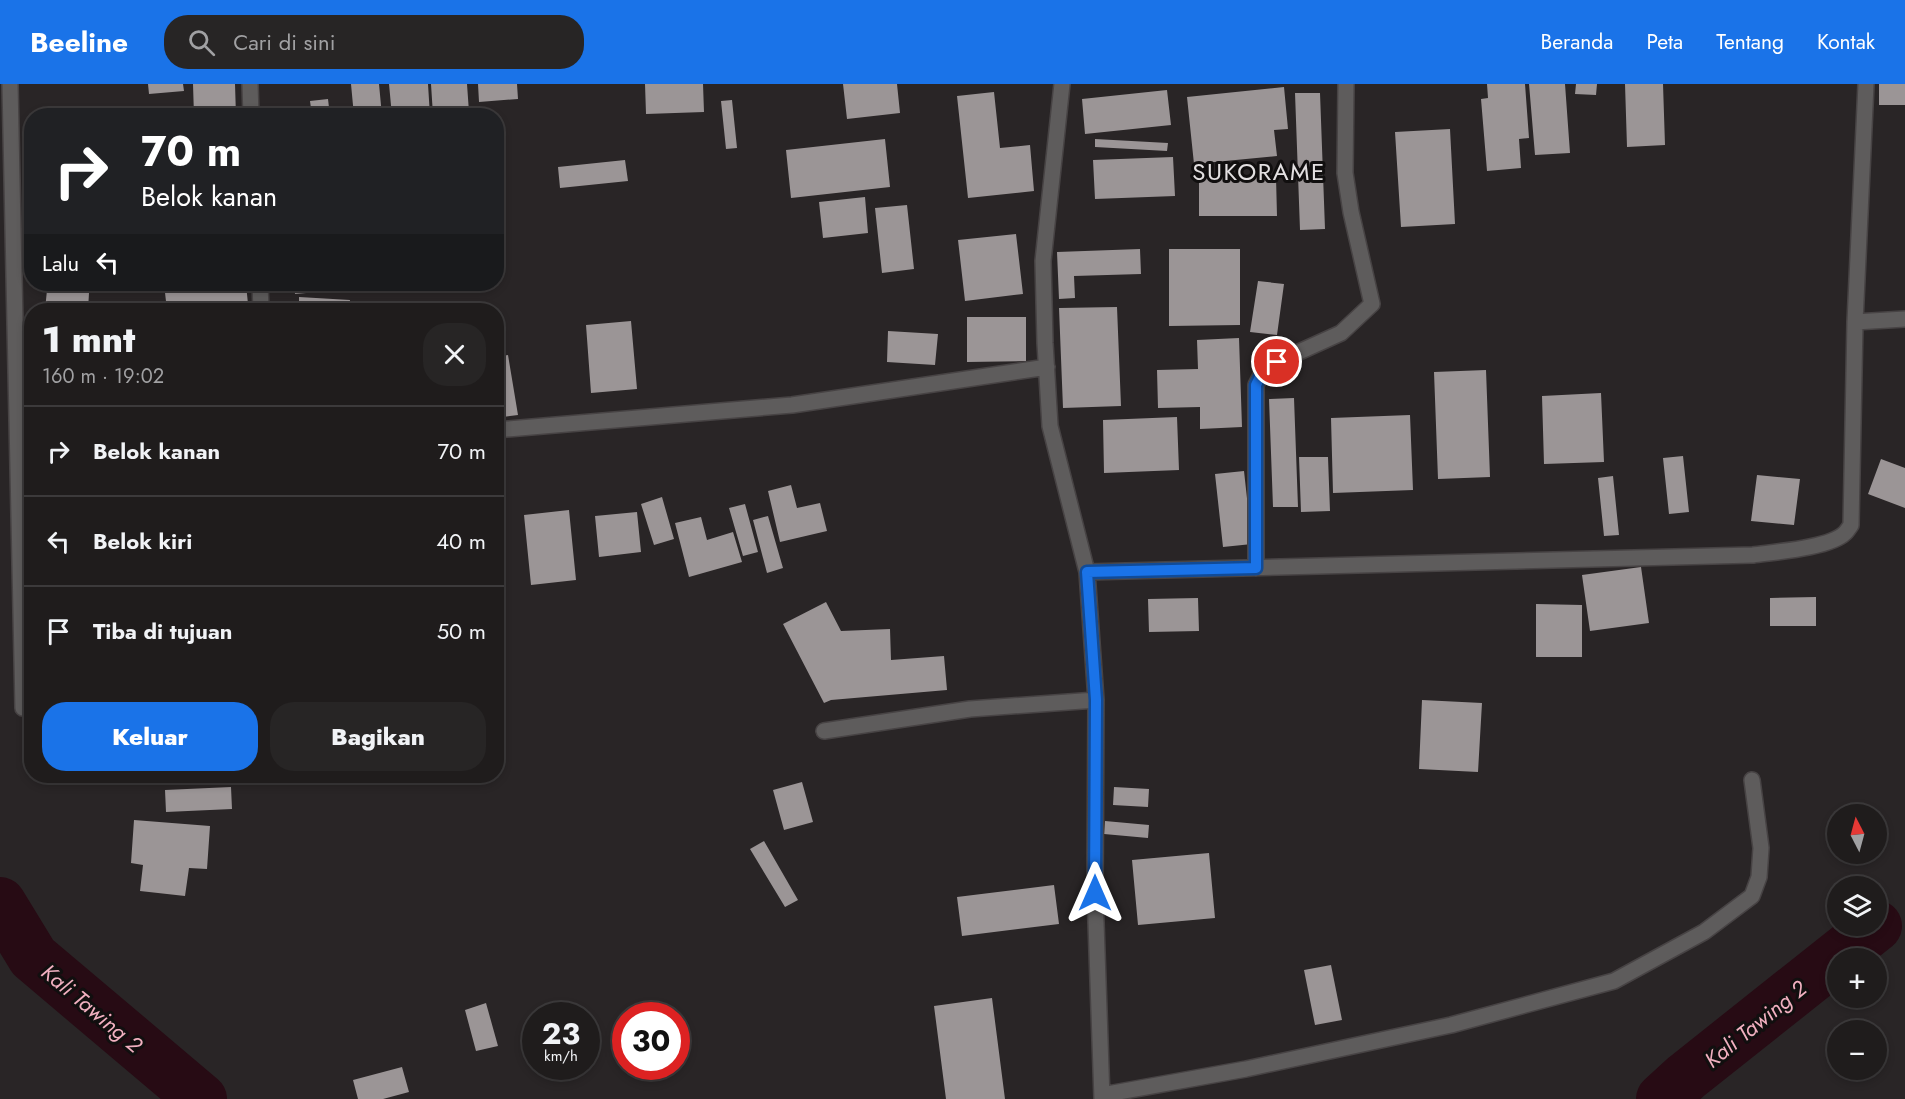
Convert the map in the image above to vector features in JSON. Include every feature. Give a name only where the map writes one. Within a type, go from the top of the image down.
[{"type":"street","points":[[10,84],[24,441]]},
{"type":"street","points":[[250,84],[251,108]]},
{"type":"street","points":[[1062,84],[1043,261],[1047,367],[1050,426],[1087,572],[1096,700],[1095,893],[1102,1097],[1452,1025],[1614,981],[1704,932],[1752,896],[1759,878],[1761,848],[1752,780]]},
{"type":"street","points":[[1256,568],[1256,385],[1262,373],[1277,362],[1341,333],[1372,304],[1351,212],[1345,173],[1346,84]]},
{"type":"street","points":[[1087,572],[1753,555],[1816,545],[1845,534],[1851,525],[1855,322],[1866,84]]},
{"type":"street","points":[[1855,322],[1905,319]]},
{"type":"street","points":[[504,429],[792,405],[1047,367]]},
{"type":"street","points":[[824,731],[970,709],[1096,700]]},
{"type":"building","points":[[148,84],[183,84],[184,91],[149,94]]},
{"type":"building","points":[[193,84],[235,84],[236,108],[194,108]]},
{"type":"building","points":[[351,84],[379,84],[381,108],[353,108]]},
{"type":"building","points":[[389,84],[428,84],[430,108],[391,108]]},
{"type":"building","points":[[431,84],[467,84],[469,108],[433,108]]},
{"type":"building","points":[[478,84],[517,84],[518,99],[479,102]]},
{"type":"building","points":[[645,84],[703,84],[704,112],[646,114]]},
{"type":"building","points":[[843,84],[897,84],[900,113],[847,119]]},
{"type":"building","points":[[1487,84],[1525,84],[1529,138],[1519,139],[1521,168],[1487,171],[1481,99],[1488,98]]},
{"type":"building","points":[[1529,84],[1565,84],[1570,153],[1535,155]]},
{"type":"building","points":[[1576,84],[1597,84],[1596,95],[1575,94]]},
{"type":"building","points":[[1625,84],[1663,84],[1665,145],[1627,147]]},
{"type":"building","points":[[1879,84],[1905,84],[1905,105],[1879,105]]},
{"type":"building","points":[[1284,87],[1288,129],[1274,130],[1277,156],[1194,164],[1187,97]]},
{"type":"building","points":[[1167,90],[1171,125],[1085,134],[1082,99]]},
{"type":"building","points":[[994,92],[1000,148],[1030,145],[1034,191],[968,198],[957,96]]},
{"type":"building","points":[[1295,93],[1320,93],[1325,229],[1300,230]]},
{"type":"building","points":[[328,99],[329,108],[311,108],[310,101]]},
{"type":"building","points":[[732,100],[737,148],[726,149],[721,101]]},
{"type":"building","points":[[1450,129],[1455,224],[1401,227],[1395,132]]},
{"type":"building","points":[[885,139],[890,187],[791,198],[786,150]]},
{"type":"building","points":[[1095,139],[1168,143],[1167,151],[1095,147]]},
{"type":"building","points":[[1173,157],[1175,196],[1095,199],[1093,160]]},
{"type":"building","points":[[625,160],[628,181],[560,188],[558,167]]},
{"type":"building","points":[[1199,177],[1276,177],[1277,216],[1199,216]]},
{"type":"building","points":[[865,197],[868,233],[823,238],[819,202]]},
{"type":"building","points":[[907,205],[914,269],[882,273],[875,208]]},
{"type":"building","points":[[1016,234],[1023,294],[965,301],[958,240]]},
{"type":"building","points":[[1140,249],[1141,274],[1074,276],[1075,298],[1059,299],[1057,252]]},
{"type":"building","points":[[1169,249],[1240,249],[1240,325],[1169,326]]},
{"type":"building","points":[[1258,281],[1284,284],[1277,335],[1250,332]]},
{"type":"building","points":[[47,291],[89,293],[88,303],[46,303]]},
{"type":"building","points":[[165,291],[247,291],[248,303],[166,303]]},
{"type":"building","points":[[295,291],[329,291],[295,294]]},
{"type":"building","points":[[299,297],[350,300],[350,303],[299,303]]},
{"type":"building","points":[[1117,307],[1121,406],[1063,408],[1059,308]]},
{"type":"building","points":[[967,317],[1026,317],[1026,361],[967,362]]},
{"type":"building","points":[[631,321],[637,389],[591,393],[586,325]]},
{"type":"building","points":[[888,331],[938,334],[935,365],[887,362]]},
{"type":"building","points":[[1239,338],[1242,427],[1200,429],[1200,407],[1158,408],[1157,370],[1198,369],[1197,340]]},
{"type":"building","points":[[508,355],[518,415],[504,417],[504,356]]},
{"type":"building","points":[[1486,370],[1490,477],[1438,479],[1434,372]]},
{"type":"building","points":[[1601,393],[1604,462],[1544,464],[1542,396]]},
{"type":"building","points":[[1294,398],[1298,507],[1273,507],[1269,399]]},
{"type":"building","points":[[1410,415],[1413,490],[1333,493],[1331,418]]},
{"type":"building","points":[[1177,417],[1179,470],[1104,473],[1103,420]]},
{"type":"building","points":[[1683,456],[1689,512],[1669,514],[1663,458]]},
{"type":"building","points":[[1299,457],[1328,457],[1330,511],[1301,512]]},
{"type":"building","points":[[1881,459],[1905,468],[1905,508],[1868,494]]},
{"type":"building","points":[[1244,471],[1252,544],[1223,547],[1215,474]]},
{"type":"building","points":[[1757,475],[1800,479],[1794,525],[1751,521]]},
{"type":"building","points":[[1613,476],[1619,535],[1604,536],[1598,478]]},
{"type":"building","points":[[791,485],[797,508],[820,503],[827,531],[780,542],[768,491]]},
{"type":"building","points":[[662,497],[674,539],[654,545],[641,504]]},
{"type":"building","points":[[745,504],[758,552],[743,556],[729,508]]},
{"type":"building","points":[[569,510],[576,580],[531,585],[524,515]]},
{"type":"building","points":[[637,512],[641,552],[599,557],[595,516]]},
{"type":"building","points":[[768,516],[783,568],[767,573],[753,520]]},
{"type":"building","points":[[701,517],[707,540],[733,532],[742,562],[689,577],[675,523]]},
{"type":"building","points":[[1641,567],[1649,623],[1590,631],[1582,575]]},
{"type":"building","points":[[1816,597],[1816,626],[1770,626],[1770,598]]},
{"type":"building","points":[[1198,598],[1199,631],[1149,632],[1148,599]]},
{"type":"building","points":[[826,602],[841,631],[890,629],[891,660],[944,656],[947,690],[831,700],[824,703],[783,624]]},
{"type":"building","points":[[1536,604],[1582,605],[1582,657],[1536,657]]},
{"type":"building","points":[[1422,700],[1482,703],[1478,772],[1419,769]]},
{"type":"building","points":[[802,782],[813,822],[784,830],[773,790]]},
{"type":"building","points":[[231,787],[232,809],[166,812],[165,790]]},
{"type":"building","points":[[1114,787],[1149,789],[1148,807],[1113,805]]},
{"type":"building","points":[[134,820],[210,826],[207,869],[189,868],[185,896],[140,891],[143,865],[131,863]]},
{"type":"building","points":[[1105,821],[1149,825],[1148,838],[1104,834]]},
{"type":"building","points":[[764,841],[798,900],[785,907],[750,849]]},
{"type":"building","points":[[1209,853],[1215,918],[1138,925],[1132,860]]},
{"type":"building","points":[[1054,885],[1059,924],[962,936],[957,897]]},
{"type":"building","points":[[1331,965],[1342,1020],[1315,1025],[1304,970]]},
{"type":"building","points":[[992,998],[1005,1099],[946,1099],[934,1006]]},
{"type":"building","points":[[486,1003],[498,1046],[476,1051],[465,1010]]},
{"type":"building","points":[[402,1067],[409,1092],[383,1099],[358,1099],[353,1080]]},
{"type":"waterway","name":"Kali Tawing 2","points":[[0,903],[33,957],[201,1099]]},
{"type":"waterway","name":"Kali Tawing 2","points":[[1662,1099],[1686,1077],[1863,936]]},
{"type":"district","name":"SUKORAME","points":[[1259,172]]},
{"type":"route","points":[[1095,893],[1096,700],[1087,572],[1256,568],[1256,385],[1262,373],[1277,362]]}]
